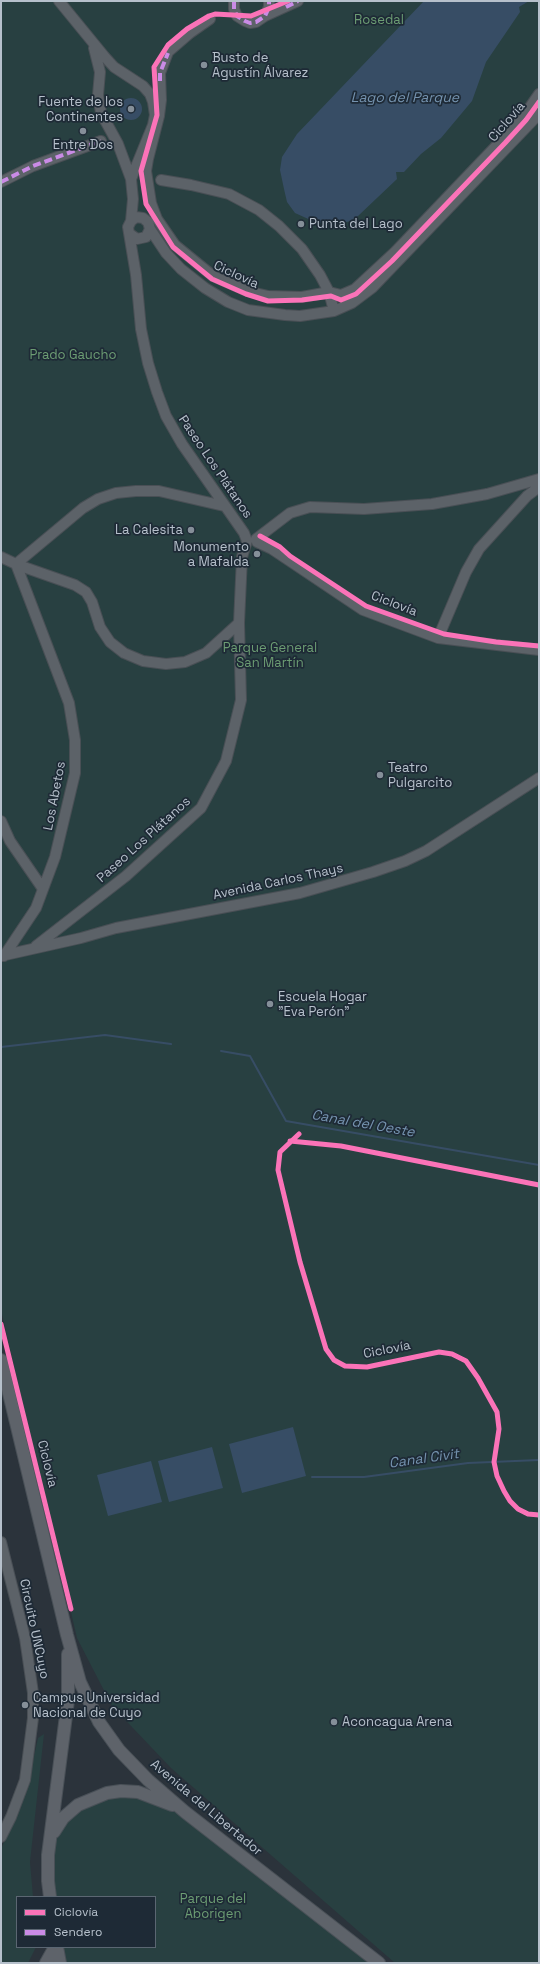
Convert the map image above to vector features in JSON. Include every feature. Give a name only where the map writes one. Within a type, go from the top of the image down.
[{"type":"main road","name":"Avenida del Libertador","points":[[1,1360],[67,1635],[80,1682],[99,1722],[119,1750],[148,1780],[185,1812],[378,1963]]},
{"type":"main road","name":"Avenida del Libertador","points":[[50,1896],[48,1855],[52,1837],[68,1700],[67,1635]]},
{"type":"main road","points":[[52,1837],[63,1818],[70,1812],[87,1801],[121,1791],[138,1792],[185,1812]]},
{"type":"main road","points":[[46,1963],[55,1948]]},
{"type":"main road","points":[[56,1948],[60,1963]]},
{"type":"street","points":[[59,1],[114,67],[143,86],[150,94],[155,115],[153,125],[131,179]]},
{"type":"street","points":[[234,1],[234,9],[237,16],[245,21],[256,22],[292,2]]},
{"type":"street","points":[[265,16],[269,7],[269,1]]},
{"type":"street","points":[[210,19],[190,33],[168,52],[160,73],[160,116],[146,171],[151,203],[157,219],[175,245],[214,276],[247,291],[268,296],[302,297],[329,292],[341,295],[355,289],[368,278],[521,120],[539,94]]},
{"type":"street","points":[[92,42],[100,72],[98,95],[101,113],[118,144],[131,179],[133,199],[131,221],[128,227],[136,275]]},
{"type":"street","points":[[133,199],[143,218],[148,222],[150,229],[166,253],[181,269],[205,288],[228,302],[248,310],[266,314],[300,316],[334,311],[352,303],[372,288],[539,114]]},
{"type":"street","points":[[1,182],[33,166],[101,141]]},
{"type":"street","points":[[161,180],[191,184],[229,194],[259,210],[279,226],[302,249],[320,275],[329,292],[334,311]]},
{"type":"street","points":[[131,221],[136,217],[143,218]]},
{"type":"street","points":[[136,275],[141,239],[149,233],[150,229]]},
{"type":"street","points":[[130,234],[135,238],[141,239],[166,253]]},
{"type":"street","name":"Paseo Los Plátanos","points":[[33,949],[126,876],[201,808],[226,761],[241,700],[239,623],[242,557],[251,541],[224,506],[182,444],[166,416],[148,364],[141,329],[136,275]]},
{"type":"street","points":[[251,541],[290,513],[310,507],[364,510],[432,504],[487,494],[539,479]]},
{"type":"street","points":[[438,638],[466,572],[479,549],[528,496],[539,487]]},
{"type":"street","points":[[16,564],[82,508],[98,499],[116,492],[136,490],[159,491],[224,506]]},
{"type":"street","points":[[251,541],[270,548],[363,610],[438,638],[534,651],[539,650]]},
{"type":"street","points":[[1,557],[16,564],[75,585],[86,592],[92,602],[100,627],[110,642],[124,653],[143,661],[166,664],[185,662],[206,652],[239,623]]},
{"type":"street","name":"Los Abetos","points":[[2,956],[36,908],[55,857],[75,774],[75,740],[69,702],[16,564]]},
{"type":"street","name":"Avenida Carlos Thays","points":[[2,956],[81,938],[116,928],[300,893],[373,872],[405,861],[426,851],[539,778]]},
{"type":"street","points":[[1,821],[10,840],[43,889]]},
{"type":"street","name":"Circuito UNCuyo","points":[[1,1542],[26,1644],[33,1693],[33,1718],[25,1780],[11,1817],[1,1837]]},
{"type":"green space","name":"Parque General San Martín","points":[[1,1],[539,1],[539,1963],[395,1963],[171,1768],[112,1706],[77,1638],[1,1310]]},
{"type":"green space","points":[[44,1734],[30,1862],[33,1896],[16,1896],[16,1948],[36,1948],[28,1963],[1,1963],[1,1849],[22,1800],[38,1738]]},
{"type":"green space","name":"Parque del Aborigen","points":[[121,1791],[168,1803],[379,1963],[60,1963],[57,1948],[156,1948],[156,1896],[50,1896],[48,1855],[63,1818]]},
{"type":"water","name":"Lago del Parque","points":[[424,1],[529,1],[519,7],[520,12],[486,62],[472,101],[441,138],[421,154],[404,172],[396,172],[397,179],[358,216],[351,221],[332,225],[315,222],[295,213],[287,202],[280,170],[282,157],[297,134]]},
{"type":"water","points":[[131,98],[139,101],[142,109],[139,117],[131,120],[123,117],[120,109],[123,101]]},
{"type":"water","points":[[293,1427],[306,1476],[242,1493],[229,1444]]},
{"type":"water","points":[[212,1447],[223,1488],[169,1502],[158,1461]]},
{"type":"water","points":[[151,1461],[162,1502],[108,1516],[97,1475]]},
{"type":"waterway","name":"Canal del Oeste","points":[[1,1047],[105,1035],[171,1044]]},
{"type":"waterway","name":"Canal del Oeste","points":[[221,1051],[250,1056],[286,1121],[539,1165]]},
{"type":"waterway","name":"Canal Civit","points":[[312,1477],[364,1477],[468,1463],[539,1460]]},
{"type":"marked path","points":[[234,1],[234,9],[237,16],[250,23],[256,22],[265,16],[269,7],[269,1]]},
{"type":"marked path","points":[[286,7],[298,1]]},
{"type":"marked path","points":[[160,81],[160,73],[168,53]]},
{"type":"marked path","points":[[1,182],[33,166],[101,141]]},
{"type":"cycle path","name":"Ciclovía","points":[[288,1],[251,16],[215,14],[209,16],[187,29],[168,45],[154,67],[157,115],[141,171],[146,204],[173,247],[212,279],[246,294],[268,301],[302,300],[331,296],[341,300],[356,294],[392,261],[505,143],[526,120],[539,102]]},
{"type":"cycle path","name":"Ciclovía","points":[[260,536],[280,547],[290,556],[366,606],[444,634],[496,642],[539,646]]},
{"type":"cycle path","name":"Ciclovía","points":[[299,1134],[280,1152],[278,1170],[300,1262],[326,1349],[334,1360],[345,1366],[367,1367],[439,1352],[452,1354],[466,1361],[478,1378],[497,1412],[499,1429],[494,1462],[497,1476],[504,1491],[510,1501],[518,1509],[528,1514],[539,1515]]},
{"type":"cycle path","points":[[290,1141],[341,1146],[539,1185]]},
{"type":"cycle path","name":"Ciclovía","points":[[1,1324],[71,1609]]},
{"type":"place","name":"Busto de Agustín Álvarez","points":[[204,65]]},
{"type":"place","name":"Fuente de los Continentes","points":[[131,109]]},
{"type":"place","name":"Entre Dos","points":[[83,131]]},
{"type":"place","name":"Punta del Lago","points":[[301,224]]},
{"type":"place","name":"La Calesita","points":[[191,530]]},
{"type":"place","name":"Monumento a Mafalda","points":[[257,554]]},
{"type":"place","name":"Teatro Pulgarcito","points":[[380,775]]},
{"type":"place","name":"Escuela Hogar \"Eva Perón\"","points":[[270,1004]]},
{"type":"place","name":"Campus Universidad Nacional de Cuyo","points":[[25,1705]]},
{"type":"place","name":"Aconcagua Arena","points":[[334,1722]]},
{"type":"park label","name":"Rosedal","points":[[379,20]]},
{"type":"park label","name":"Prado Gaucho","points":[[73,355]]}]
